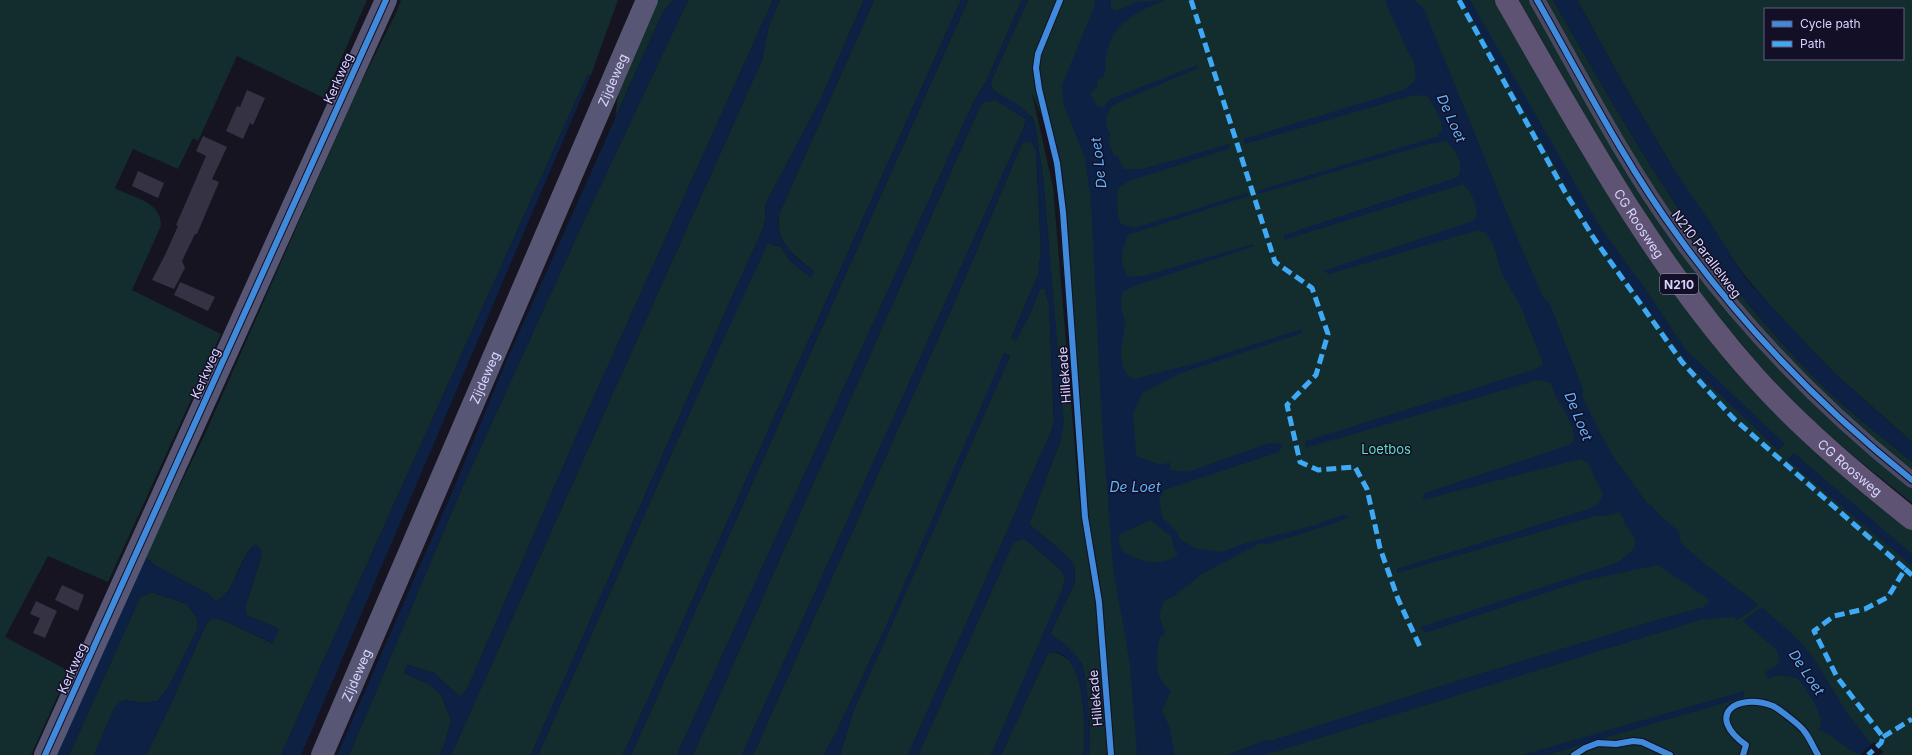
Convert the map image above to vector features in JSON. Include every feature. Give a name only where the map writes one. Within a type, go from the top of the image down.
[{"type":"main road","name":"CG Roosweg","points":[[1506,0],[1586,140],[1626,206],[1670,272],[1692,301],[1756,378],[1794,418],[1912,519]]},
{"type":"street","name":"Kerkweg","points":[[45,755],[386,0]]},
{"type":"street","name":"Zijdeweg","points":[[322,755],[647,0]]},
{"type":"street","name":"N210 Parallelweg","points":[[1537,0],[1618,143],[1652,198],[1688,248],[1749,326],[1777,357],[1853,431],[1912,480]]},
{"type":"green space","points":[[0,0],[367,0],[324,98],[237,56],[198,141],[193,138],[178,169],[133,149],[115,188],[145,201],[157,211],[160,218],[161,226],[132,290],[221,334],[108,582],[48,556],[5,637],[69,671],[31,755],[0,755]]},
{"type":"green space","points":[[401,0],[618,0],[591,75],[587,76],[281,755],[146,755],[168,710],[206,624],[212,619],[220,619],[272,643],[279,629],[246,615],[246,604],[262,554],[260,549],[255,545],[244,558],[228,592],[215,601],[210,595],[156,566],[145,557],[205,434],[356,93]]},
{"type":"green space","points":[[657,0],[673,0],[663,12],[615,118],[619,87]]},
{"type":"green space","points":[[688,0],[773,0],[580,428],[468,687],[462,695],[458,695],[434,673],[407,665],[404,673],[429,684],[441,694],[451,720],[444,746],[439,755],[349,755],[461,490],[586,216]]},
{"type":"green space","points":[[780,0],[864,0],[820,101],[765,205],[766,217],[763,229],[531,755],[451,755],[762,60],[769,25]]},
{"type":"green space","points":[[874,0],[961,0],[623,755],[538,755],[689,414],[755,268],[768,243],[781,247],[791,262],[814,272],[793,254],[783,241],[780,234],[779,214]]},
{"type":"green space","points":[[968,0],[1022,0],[986,82],[974,101],[677,755],[631,755]]},
{"type":"green space","name":"Loetbos","points":[[1028,0],[1498,0],[1651,254],[1912,527],[1912,755],[1089,755],[1090,721],[1082,664],[1050,634],[1075,582],[1074,564],[1029,524],[1061,439],[1043,176],[1035,125],[1032,117],[993,90],[991,86],[992,79]],"holes":[[[1032,93],[1053,144],[1085,542],[1078,485],[1053,187]]]},
{"type":"green space","points":[[1519,0],[1533,0],[1698,267],[1912,486],[1912,503],[1815,423],[1768,375],[1717,315],[1685,273],[1631,195]]},
{"type":"green space","points":[[1541,0],[1553,0],[1641,150],[1704,246],[1739,292],[1776,336],[1827,390],[1912,462],[1912,474],[1782,359],[1661,203]]},
{"type":"green space","points":[[1577,0],[1912,0],[1912,442],[1832,371],[1771,307],[1741,271],[1676,173],[1625,87]]},
{"type":"green space","points":[[996,100],[1026,119],[1024,127],[742,755],[693,755],[980,106],[983,102]]},
{"type":"green space","points":[[1031,141],[1036,150],[1041,251],[1038,275],[1011,338],[1016,339],[1030,314],[1040,288],[1045,289],[1049,303],[1054,421],[1051,432],[908,755],[840,755],[853,712],[1010,356],[1005,353],[885,629],[837,731],[824,755],[753,755],[961,287],[1022,143]]},
{"type":"green space","points":[[1019,540],[1026,540],[1062,571],[1065,578],[1062,592],[991,755],[918,755],[1013,543]]},
{"type":"green space","points":[[151,592],[187,604],[197,618],[197,630],[170,684],[158,701],[144,703],[124,700],[114,709],[94,755],[69,755],[140,597]]},
{"type":"green space","points":[[1054,652],[1062,656],[1074,666],[1080,683],[1085,736],[1083,755],[1001,755],[1048,653]]},
{"type":"water","points":[[673,0],[688,0],[586,216],[461,490],[349,755],[337,755],[453,490],[505,364],[663,12]]},
{"type":"water","points":[[773,0],[780,0],[769,25],[762,60],[451,755],[439,755],[444,746],[451,720],[441,694],[429,684],[404,673],[407,665],[434,673],[458,695],[462,695],[468,687],[580,428]]},
{"type":"water","points":[[864,0],[874,0],[779,214],[778,224],[780,233],[787,248],[814,272],[811,278],[791,262],[781,247],[768,243],[689,414],[538,755],[531,755],[763,229],[766,217],[765,205],[820,101]]},
{"type":"water","points":[[961,0],[968,0],[631,755],[623,755]]},
{"type":"water","points":[[1022,0],[1028,0],[992,79],[991,86],[993,90],[1028,113],[1035,125],[1043,176],[1064,422],[1061,439],[1029,524],[1074,564],[1075,582],[1050,634],[1071,650],[1081,663],[1084,670],[1089,708],[1089,755],[1083,755],[1085,728],[1084,710],[1077,675],[1070,662],[1060,654],[1048,653],[1001,755],[991,755],[1064,585],[1065,578],[1062,571],[1026,540],[1019,540],[1013,543],[918,755],[908,755],[1051,432],[1054,421],[1049,303],[1045,289],[1040,289],[1030,314],[1016,340],[1011,338],[1038,275],[1041,251],[1036,150],[1031,141],[1022,143],[961,287],[753,755],[742,755],[1024,127],[1026,119],[996,100],[984,102],[980,106],[693,755],[677,755],[974,101],[986,82]]},
{"type":"water","name":"De Loet","points":[[1095,0],[1111,0],[1111,8],[1117,11],[1135,2],[1166,0],[1139,12],[1123,23],[1117,30],[1107,51],[1104,76],[1097,81],[1098,85],[1090,94],[1097,106],[1104,107],[1109,100],[1198,65],[1198,68],[1112,106],[1106,117],[1107,129],[1111,134],[1108,140],[1114,156],[1118,156],[1123,169],[1143,169],[1229,144],[1230,148],[1127,182],[1118,188],[1118,215],[1120,223],[1134,228],[1247,193],[1248,196],[1128,235],[1124,246],[1122,262],[1128,277],[1143,276],[1254,244],[1254,246],[1134,286],[1123,292],[1121,305],[1125,323],[1121,352],[1123,368],[1128,376],[1135,379],[1196,363],[1302,329],[1302,333],[1181,373],[1142,393],[1133,413],[1136,454],[1139,457],[1161,465],[1170,462],[1170,470],[1188,472],[1269,443],[1283,444],[1279,452],[1164,490],[1159,499],[1162,517],[1176,531],[1181,540],[1195,548],[1222,552],[1243,544],[1316,525],[1342,515],[1350,516],[1338,522],[1268,544],[1260,543],[1202,574],[1171,598],[1164,600],[1159,615],[1165,634],[1160,637],[1157,652],[1157,666],[1161,679],[1171,691],[1162,710],[1170,729],[1175,755],[1137,755],[1130,665],[1113,567],[1102,424],[1091,201],[1085,158],[1064,105],[1062,92],[1063,83],[1095,5]],"holes":[[[1150,520],[1172,537],[1174,549],[1178,554],[1173,558],[1161,562],[1149,562],[1126,554],[1119,543],[1120,534]]]},
{"type":"water","points":[[1462,0],[1470,0],[1600,227],[1642,284],[1686,350],[1785,444],[1778,450],[1689,365],[1595,237]]},
{"type":"water","points":[[1553,0],[1577,0],[1625,87],[1676,173],[1708,219],[1745,278],[1832,371],[1912,442],[1912,462],[1827,390],[1776,337],[1739,292],[1705,246],[1641,150]]},
{"type":"water","points":[[1415,2],[1423,7],[1521,247],[1560,336],[1559,342],[1550,347],[1540,347],[1520,305],[1502,274],[1494,246],[1486,233],[1478,230],[1329,274],[1323,271],[1471,222],[1477,216],[1476,207],[1471,195],[1463,184],[1284,240],[1284,235],[1458,177],[1460,172],[1460,163],[1456,153],[1446,141],[1429,144],[1258,194],[1257,191],[1436,137],[1442,130],[1439,116],[1427,96],[1414,95],[1245,144],[1244,139],[1404,90],[1415,81],[1413,60],[1399,24],[1400,16],[1405,8]]},
{"type":"water","points":[[591,75],[301,755],[281,755],[587,76]]},
{"type":"water","points":[[1004,353],[1010,356],[853,712],[840,755],[824,755],[837,731],[885,629]]},
{"type":"water","points":[[1563,355],[1589,411],[1608,447],[1642,499],[1612,515],[1595,516],[1397,573],[1397,569],[1592,508],[1599,503],[1603,494],[1588,463],[1580,459],[1422,500],[1425,493],[1569,445],[1574,440],[1572,427],[1552,383],[1538,380],[1305,448],[1306,441],[1533,370]]},
{"type":"water","points":[[1794,453],[1912,554],[1912,566],[1787,460]]},
{"type":"water","points":[[1651,505],[1682,544],[1706,565],[1759,605],[1737,620],[1733,617],[1700,620],[1265,755],[1227,755],[1268,739],[1270,741],[1453,682],[1704,607],[1709,602],[1707,598],[1658,565],[1581,581],[1425,633],[1421,627],[1617,563],[1634,548],[1635,544],[1633,535],[1623,521]]},
{"type":"water","points":[[255,545],[258,546],[262,554],[246,604],[246,615],[279,629],[273,643],[220,619],[212,619],[206,624],[168,710],[146,755],[94,755],[114,709],[119,702],[124,700],[144,703],[158,701],[170,684],[197,630],[197,618],[187,604],[151,592],[140,597],[69,755],[56,755],[145,557],[156,566],[210,595],[215,601],[228,592],[249,551]]},
{"type":"water","points":[[1762,607],[1792,634],[1811,654],[1847,713],[1869,741],[1884,755],[1861,755],[1855,753],[1830,735],[1818,730],[1821,724],[1819,714],[1808,693],[1797,678],[1779,675],[1768,679],[1765,672],[1780,663],[1777,650],[1743,621]]},
{"type":"water","points":[[1744,691],[1744,697],[1547,755],[1522,755]]},
{"type":"pier","points":[[1874,742],[1883,752],[1879,755],[1860,755]]},
{"type":"building","points":[[247,90],[265,98],[253,125],[250,123],[243,139],[226,131],[237,106],[240,107]]},
{"type":"building","points":[[203,136],[227,147],[212,179],[219,182],[197,234],[195,234],[182,261],[185,268],[174,289],[152,280],[178,226],[176,225],[206,156],[196,151]]},
{"type":"building","points":[[138,171],[164,183],[158,198],[132,186]]},
{"type":"building","points":[[180,282],[215,297],[208,311],[174,295]]},
{"type":"building","points":[[62,585],[84,595],[78,611],[55,600]]},
{"type":"building","points":[[36,601],[57,611],[45,638],[33,633],[40,618],[30,614]]},
{"type":"waterway","name":"De Loet","points":[[1400,0],[1420,45]]},
{"type":"waterway","name":"De Loet","points":[[1538,312],[1569,392]]},
{"type":"waterway","name":"De Loet","points":[[1609,474],[1637,513],[1666,539]]},
{"type":"marked path","points":[[1191,0],[1275,262],[1312,288],[1328,334],[1316,375],[1287,405],[1300,462],[1318,470],[1355,467],[1367,489],[1380,548],[1398,599],[1421,649]]},
{"type":"marked path","points":[[1459,0],[1565,192],[1595,240],[1682,362],[1733,418],[1905,569],[1888,597],[1865,609],[1834,616],[1814,631],[1837,677],[1883,737],[1881,743],[1868,755]]},
{"type":"marked path","points":[[1905,569],[1912,575]]},
{"type":"marked path","points":[[1883,737],[1912,719]]},
{"type":"cycle path","points":[[45,755],[386,0]]},
{"type":"cycle path","name":"Hillekade","points":[[1060,0],[1038,54],[1036,68],[1039,89],[1057,163],[1063,212],[1085,517],[1099,602],[1111,755]]},
{"type":"cycle path","points":[[1537,0],[1622,150],[1658,208],[1703,270],[1786,366],[1847,425],[1912,480]]},
{"type":"cycle path","points":[[1743,755],[1746,745],[1734,734],[1727,724],[1727,716],[1730,709],[1738,704],[1748,702],[1760,702],[1773,706],[1785,714],[1804,731],[1818,755]]},
{"type":"cycle path","points":[[1574,755],[1585,748],[1598,743],[1616,744],[1633,741],[1642,742],[1670,755]]}]
